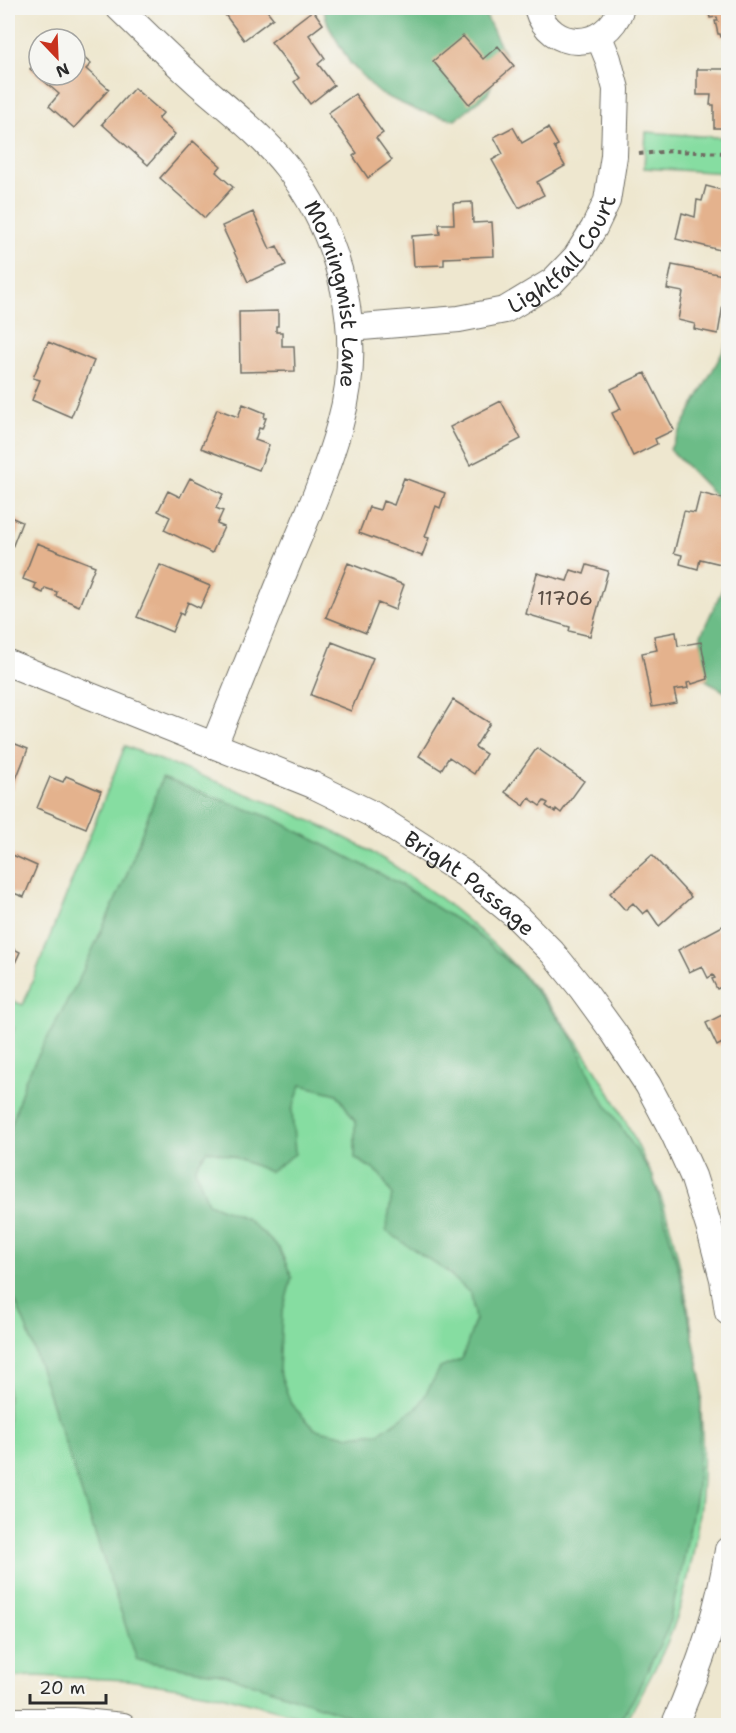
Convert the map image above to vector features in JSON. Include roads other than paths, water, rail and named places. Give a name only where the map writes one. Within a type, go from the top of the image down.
[{"type":"street","name":"Morningmist Lane","points":[[119,8],[286,164],[319,216],[332,246],[344,284],[350,327],[348,376],[343,410],[326,470],[214,746]]},
{"type":"street","points":[[537,8],[545,25],[555,34],[568,40],[584,41],[599,37],[609,29],[617,19],[621,8]]},
{"type":"street","name":"Lightfall Court","points":[[350,327],[488,315],[505,310],[553,281],[576,257],[607,201],[614,156],[616,89],[599,37]]},
{"type":"street","name":"Bright Passage","points":[[8,663],[313,785],[372,814],[465,874],[517,917],[552,952],[582,989],[648,1085],[693,1176],[723,1279],[729,1312]]},
{"type":"street","points":[[674,1725],[715,1617],[728,1557]]},
{"type":"street","points":[[8,1721],[74,1721],[123,1725]]}]
